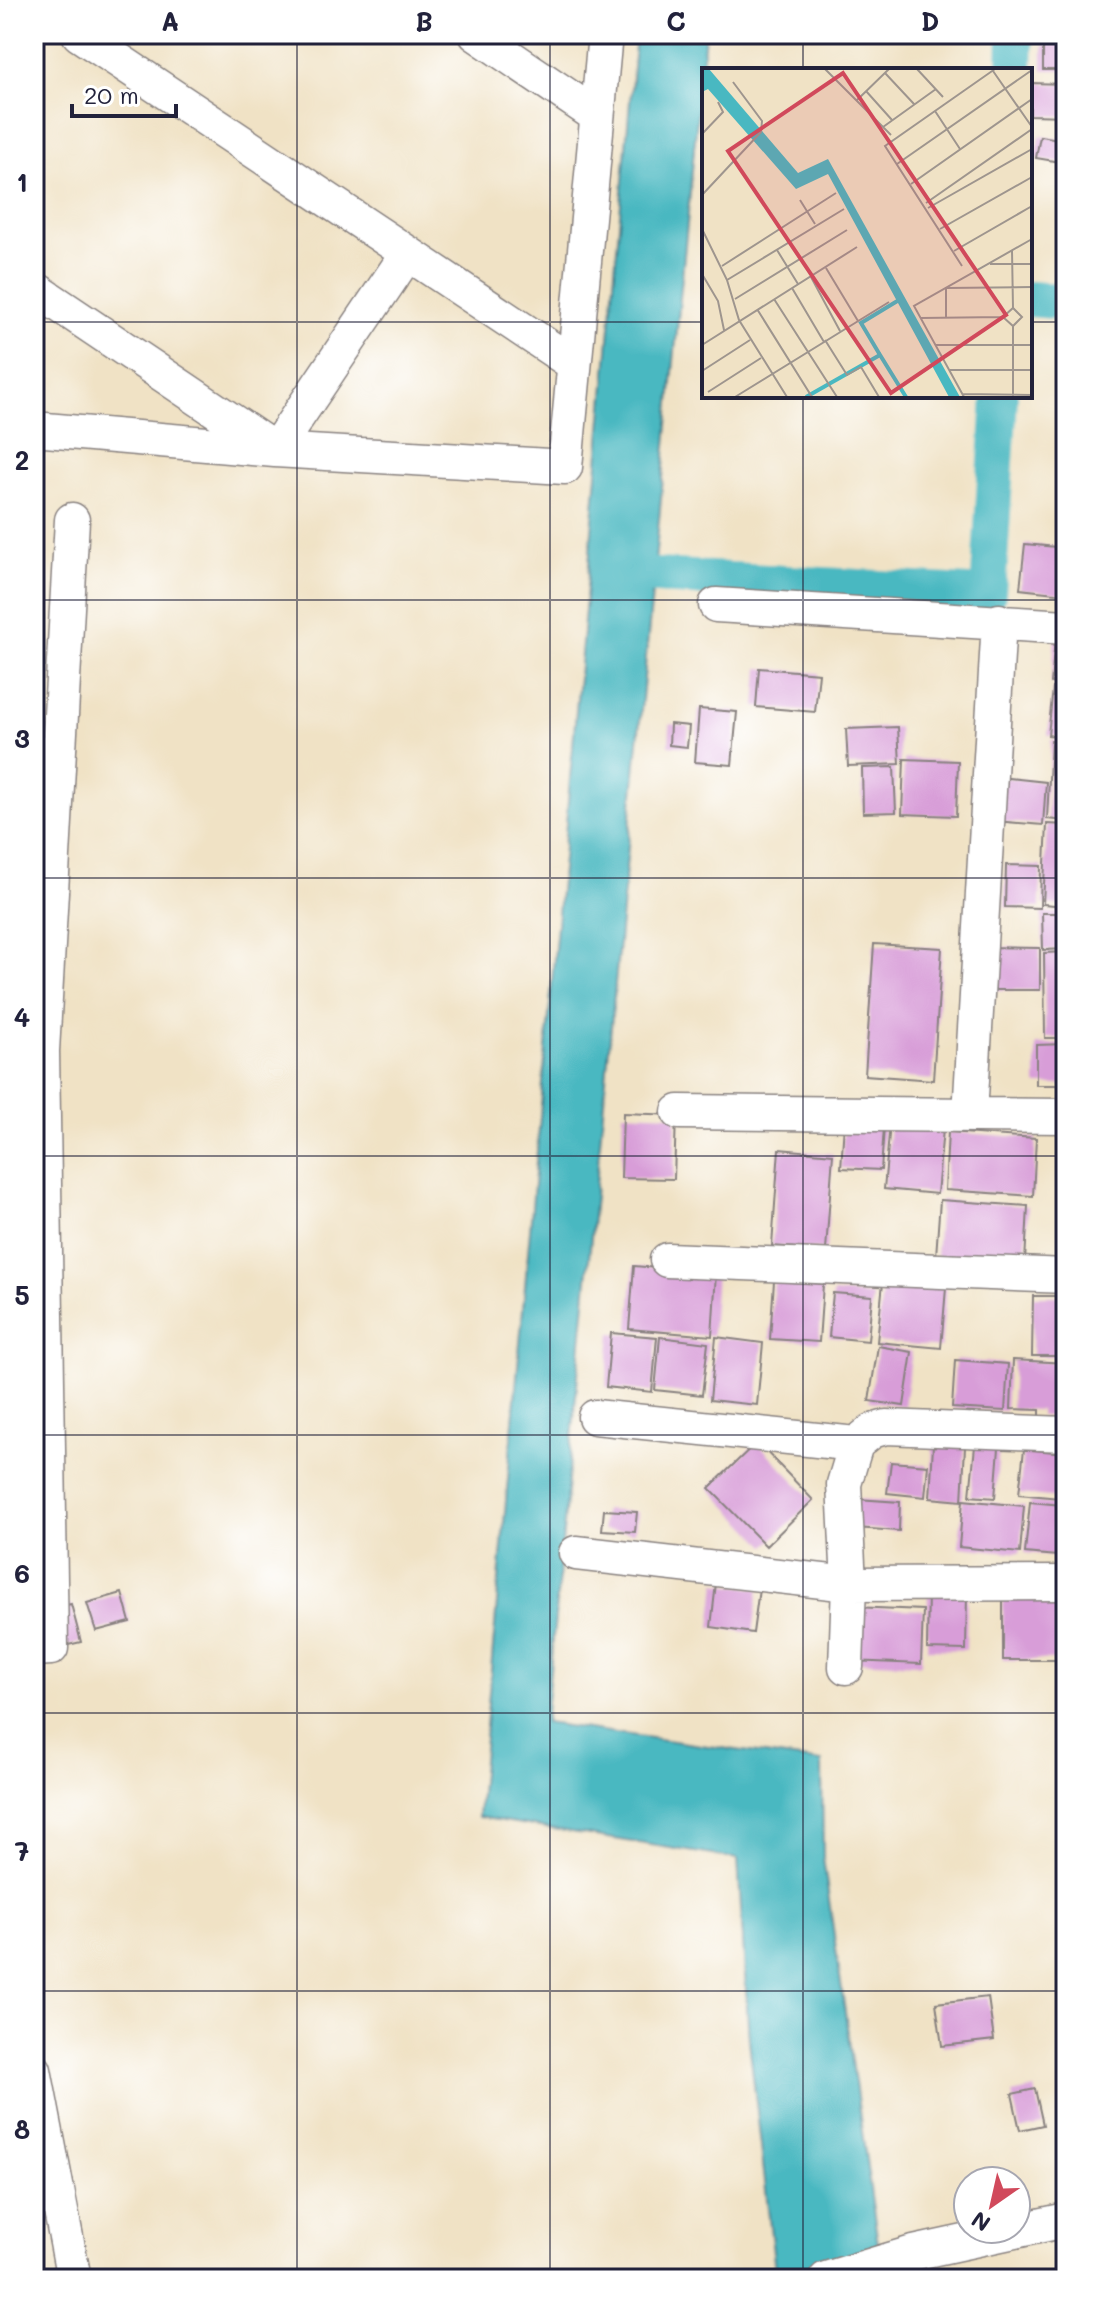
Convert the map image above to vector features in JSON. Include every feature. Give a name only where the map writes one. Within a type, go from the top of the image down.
[{"type":"street","points":[[79,34],[574,364]]},
{"type":"street","points":[[476,34],[597,116]]},
{"type":"street","points":[[34,429],[275,450],[565,467],[605,34]]},
{"type":"street","points":[[275,450],[408,253]]},
{"type":"street","points":[[34,288],[275,450]]},
{"type":"street","points":[[34,1649],[51,1648],[41,1473],[38,1090],[49,653],[72,520]]},
{"type":"street","points":[[716,605],[1066,627]]},
{"type":"street","points":[[970,1114],[999,621]]},
{"type":"street","points":[[679,1112],[1066,1116]]},
{"type":"street","points":[[667,1260],[1066,1276]]},
{"type":"street","points":[[595,1417],[856,1444]]},
{"type":"street","points":[[846,1667],[849,1584],[844,1484],[856,1444],[872,1431],[886,1427],[1066,1434]]},
{"type":"street","points":[[576,1553],[849,1584],[1066,1583]]},
{"type":"street","points":[[34,2071],[66,2278]]},
{"type":"street","points":[[826,2279],[913,2253],[1066,2220]]},
{"type":"water","points":[[636,34],[705,34],[545,1723],[822,1762],[823,1858],[883,2279],[776,2279],[749,2040],[738,1859],[478,1817]]},
{"type":"building","points":[[1043,45],[1066,45],[1066,70],[1043,70]]},
{"type":"building","points":[[1032,83],[1066,84],[1066,116],[1032,115]]},
{"type":"building","points":[[1040,136],[1066,140],[1066,163],[1036,158]]},
{"type":"building","points":[[1025,544],[1066,548],[1064,594],[1020,589]]},
{"type":"building","points":[[1055,640],[1066,641],[1066,685],[1051,683]]},
{"type":"building","points":[[759,668],[819,673],[815,712],[756,707]]},
{"type":"building","points":[[1053,688],[1066,689],[1066,737],[1048,735]]},
{"type":"building","points":[[699,709],[737,712],[732,765],[695,762]]},
{"type":"building","points":[[670,724],[689,726],[687,747],[669,745]]},
{"type":"building","points":[[898,727],[900,764],[848,766],[846,729]]},
{"type":"building","points":[[1051,740],[1066,741],[1066,821],[1047,819]]},
{"type":"building","points":[[904,759],[958,761],[956,816],[902,814]]},
{"type":"building","points":[[894,767],[896,812],[863,813],[862,768]]},
{"type":"building","points":[[999,777],[1046,782],[1043,825],[995,821]]},
{"type":"building","points":[[1047,824],[1066,825],[1066,906],[1043,904]]},
{"type":"building","points":[[1006,865],[1041,866],[1040,908],[1005,907]]},
{"type":"building","points":[[1042,913],[1066,913],[1066,949],[1043,950]]},
{"type":"building","points":[[874,944],[942,948],[933,1080],[865,1075]]},
{"type":"building","points":[[982,947],[1040,948],[1040,990],[982,990]]},
{"type":"building","points":[[1066,952],[1066,1038],[1045,1038],[1044,953]]},
{"type":"building","points":[[1066,1044],[1066,1085],[1036,1085],[1036,1045]]},
{"type":"building","points":[[623,1113],[676,1115],[674,1179],[621,1178]]},
{"type":"building","points":[[844,1124],[884,1127],[881,1170],[841,1168]]},
{"type":"building","points":[[890,1124],[943,1129],[937,1194],[884,1189]]},
{"type":"building","points":[[948,1132],[1036,1138],[1033,1196],[945,1190]]},
{"type":"building","points":[[779,1149],[833,1154],[826,1250],[772,1246]]},
{"type":"building","points":[[940,1200],[1028,1206],[1025,1262],[936,1256]]},
{"type":"building","points":[[634,1266],[716,1273],[712,1336],[629,1329]]},
{"type":"building","points":[[774,1281],[823,1284],[819,1342],[770,1339]]},
{"type":"building","points":[[883,1282],[946,1288],[941,1348],[877,1342]]},
{"type":"building","points":[[833,1293],[872,1296],[868,1341],[829,1337]]},
{"type":"building","points":[[1033,1296],[1066,1296],[1066,1356],[1032,1356]]},
{"type":"building","points":[[611,1333],[657,1337],[652,1392],[606,1387]]},
{"type":"building","points":[[660,1337],[708,1343],[702,1395],[655,1390]]},
{"type":"building","points":[[716,1337],[763,1343],[757,1405],[710,1400]]},
{"type":"building","points":[[878,1346],[912,1352],[904,1406],[869,1401]]},
{"type":"building","points":[[955,1360],[1008,1364],[1005,1411],[952,1408]]},
{"type":"building","points":[[1013,1360],[1066,1363],[1066,1417],[1040,1416],[1040,1410],[1011,1409]]},
{"type":"building","points":[[757,1442],[813,1500],[766,1546],[709,1488]]},
{"type":"building","points":[[933,1445],[965,1447],[962,1501],[930,1498]]},
{"type":"building","points":[[975,1446],[999,1448],[995,1498],[970,1496]]},
{"type":"building","points":[[1024,1449],[1064,1453],[1059,1498],[1019,1494]]},
{"type":"building","points":[[891,1462],[928,1465],[925,1497],[887,1493]]},
{"type":"building","points":[[857,1499],[900,1502],[899,1531],[855,1528]]},
{"type":"building","points":[[963,1500],[1024,1506],[1020,1553],[959,1547]]},
{"type":"building","points":[[1030,1502],[1062,1505],[1057,1556],[1025,1553]]},
{"type":"building","points":[[604,1510],[637,1512],[635,1532],[602,1530]]},
{"type":"building","points":[[716,1583],[759,1589],[753,1633],[711,1627]]},
{"type":"building","points":[[928,1591],[967,1592],[966,1650],[927,1649]]},
{"type":"building","points":[[122,1593],[130,1622],[96,1631],[87,1603]]},
{"type":"building","points":[[1003,1598],[1066,1598],[1066,1660],[1003,1660]]},
{"type":"building","points":[[71,1604],[81,1642],[34,1653],[34,1613]]},
{"type":"building","points":[[853,1607],[923,1610],[921,1664],[851,1661]]},
{"type":"building","points":[[988,1997],[994,2040],[942,2046],[936,2003]]},
{"type":"building","points":[[1035,2089],[1043,2125],[1020,2130],[1012,2094]]},
{"type":"waterway","points":[[1015,68],[1016,34]]},
{"type":"waterway","points":[[1032,299],[1066,302]]},
{"type":"waterway","points":[[638,575],[988,594],[1000,398]]}]
